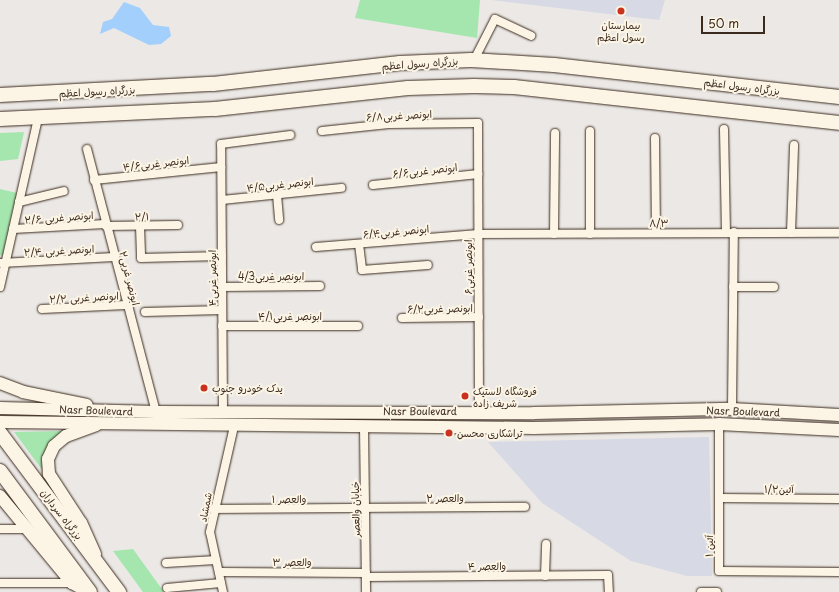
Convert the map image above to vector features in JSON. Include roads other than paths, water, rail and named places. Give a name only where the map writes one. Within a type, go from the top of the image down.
[{"type":"highway","name":"بزرگراه رسول اعظم","points":[[0,95],[213,84],[400,63],[474,60],[554,65],[839,97]]},
{"type":"highway","points":[[0,118],[38,119],[215,109],[408,88],[474,86],[514,87],[839,123]]},
{"type":"highway","name":"بزرگراه سرداران","points":[[1,435],[120,592]]},
{"type":"highway","points":[[0,471],[89,592]]},
{"type":"main road","points":[[0,383],[23,392],[105,410]]},
{"type":"main road","name":"Nasr Boulevard","points":[[0,408],[156,412],[732,409],[839,415]]},
{"type":"main road","points":[[658,410],[659,426]]},
{"type":"main road","name":"Nasr Boulevard","points":[[0,422],[105,422],[234,426],[659,426],[719,424],[839,430]]},
{"type":"main road","points":[[98,561],[81,523],[49,474],[48,460],[54,446],[66,436],[105,422]]},
{"type":"main road","points":[[0,496],[72,584],[89,592]]},
{"type":"street","points":[[474,60],[495,19],[531,36]]},
{"type":"street","points":[[0,287],[3,263],[13,230],[38,119]]},
{"type":"street","name":"۶/۸ابونصر غربی","points":[[322,131],[389,124],[478,123]]},
{"type":"street","name":"۶ابونصر غربی","points":[[478,123],[479,411]]},
{"type":"street","points":[[724,129],[733,287],[732,409]]},
{"type":"street","points":[[590,131],[590,234]]},
{"type":"street","points":[[554,234],[555,133]]},
{"type":"street","name":"۴ابونصر غربی","points":[[223,412],[221,144],[290,135]]},
{"type":"street","points":[[655,138],[656,234]]},
{"type":"street","points":[[791,233],[794,145]]},
{"type":"street","name":"۲ابونصر غربی","points":[[87,149],[126,305],[156,412]]},
{"type":"street","name":"۴/۶ابونصر غربی","points":[[94,180],[221,167]]},
{"type":"street","name":"۶/۶ابونصر غربی","points":[[373,185],[478,174]]},
{"type":"street","name":"۴/۵ابونصر غربی","points":[[222,200],[341,188]]},
{"type":"street","points":[[19,202],[64,191]]},
{"type":"street","points":[[277,195],[279,220]]},
{"type":"street","name":"۲/۱","points":[[106,225],[178,225]]},
{"type":"street","name":"ابونصر غربی ۲/۶","points":[[13,230],[106,225]]},
{"type":"street","points":[[140,226],[141,258],[222,256]]},
{"type":"street","name":"۸/۳","points":[[478,234],[839,233]]},
{"type":"street","name":"۶/۴ابونصر غربی","points":[[316,247],[478,234]]},
{"type":"street","points":[[359,244],[362,270],[428,265]]},
{"type":"street","name":"ابونصر غربی ۲/۴","points":[[3,263],[114,257]]},
{"type":"street","name":"4/3ابونصر غربی","points":[[222,287],[320,286]]},
{"type":"street","points":[[733,287],[774,287]]},
{"type":"street","name":"ابونصر غربی ۲/۲","points":[[42,310],[126,305]]},
{"type":"street","points":[[145,312],[222,310]]},
{"type":"street","name":"۶/۲ابونصر غربی","points":[[402,318],[479,317]]},
{"type":"street","name":"۴/۱ابونصر غربی","points":[[222,326],[358,326]]},
{"type":"street","name":"آئین ۱","points":[[719,424],[719,571],[839,572]]},
{"type":"street","name":"شمشاد","points":[[223,592],[210,532],[213,510],[234,426]]},
{"type":"street","name":"خیابان والعصر","points":[[364,426],[366,592]]},
{"type":"street","name":"۱/۲آئین","points":[[719,498],[839,499]]},
{"type":"street","name":"والعصر ۲","points":[[365,508],[526,507]]},
{"type":"street","name":"والعصر ۱","points":[[213,510],[365,508]]},
{"type":"street","points":[[0,529],[26,529]]},
{"type":"street","points":[[544,576],[546,544]]},
{"type":"street","points":[[166,563],[216,560]]},
{"type":"street","name":"والعصر ۳","points":[[219,572],[366,575]]},
{"type":"street","name":"والعصر ۴","points":[[366,575],[608,575],[609,592]]},
{"type":"street","points":[[0,583],[72,584]]},
{"type":"street","points":[[167,588],[221,583]]},
{"type":"street","points":[[701,592],[717,592]]},
{"type":"water","points":[[124,2],[140,8],[153,25],[169,27],[171,36],[161,44],[149,45],[114,28],[100,34],[103,22],[112,19]]},
{"type":"place","name":"بیمارستان رسول اعظم","points":[[621,11]]},
{"type":"place","name":"یدک خودرو جنوب","points":[[204,388]]},
{"type":"place","name":"فروشگاه لاستیک شریف زاده","points":[[465,396]]},
{"type":"place","name":"تراشکاری محسن","points":[[449,433]]}]
